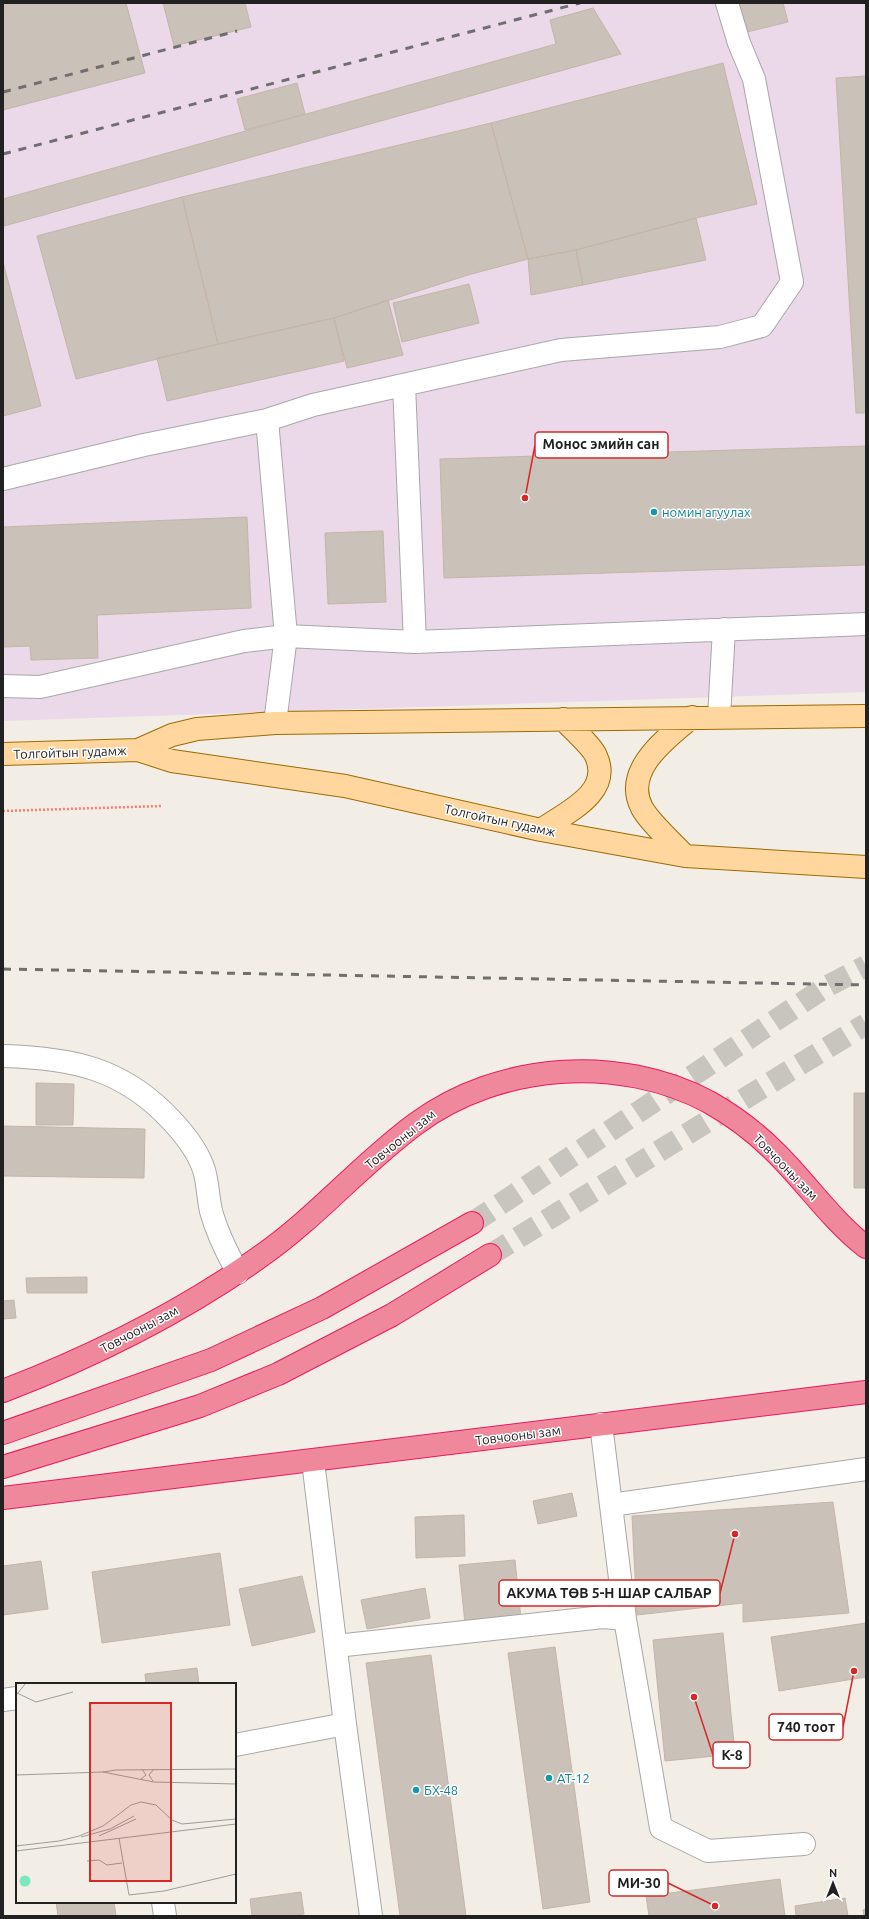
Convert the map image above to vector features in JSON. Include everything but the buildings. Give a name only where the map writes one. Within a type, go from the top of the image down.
[{"type":"highway","name":"Товчооны зам","points":[[3,1391],[80,1360],[123,1340],[238,1273],[286,1237],[394,1142],[441,1107],[469,1093],[494,1085],[553,1073],[578,1071],[631,1075],[658,1081],[708,1102],[734,1117],[775,1152],[843,1227],[866,1248]]},
{"type":"highway","points":[[3,1433],[211,1360],[322,1308],[472,1223]]},
{"type":"highway","points":[[3,1467],[200,1406],[278,1374],[392,1315],[490,1255]]},
{"type":"highway","name":"Товчооны зам","points":[[3,1498],[866,1392]]},
{"type":"main road","name":"Толгойтын гудамж","points":[[138,750],[172,735],[197,729],[275,723],[866,716]]},
{"type":"main road","points":[[685,856],[642,808],[638,792],[639,777],[648,757],[656,746],[692,717]]},
{"type":"main road","points":[[541,830],[587,798],[596,788],[598,777],[596,755],[563,719]]},
{"type":"main road","name":"Толгойтын гудамж","points":[[3,754],[138,750],[172,761],[344,786],[541,830],[685,856],[866,867]]},
{"type":"street","points":[[3,479],[144,445],[267,420],[313,405],[561,350],[720,337],[762,326],[792,282],[754,79],[739,43],[727,3]]},
{"type":"street","points":[[404,385],[415,642]]},
{"type":"street","points":[[267,420],[286,636],[275,723]]},
{"type":"street","points":[[3,686],[40,687],[244,641],[286,636],[415,642],[866,624]]},
{"type":"street","points":[[719,717],[724,629]]},
{"type":"street","points":[[3,1056],[41,1057],[71,1061],[100,1070],[126,1083],[146,1097],[167,1115],[184,1134],[196,1151],[204,1169],[211,1210],[218,1233],[238,1273]]},
{"type":"street","points":[[601,1424],[626,1620],[660,1828],[708,1851],[804,1844]]},
{"type":"street","points":[[313,1461],[345,1724],[371,1916]]},
{"type":"street","points":[[611,1505],[866,1469]]},
{"type":"street","points":[[336,1646],[603,1617],[626,1620]]},
{"type":"street","points":[[3,1700],[16,1698]]},
{"type":"street","points":[[236,1745],[345,1724]]},
{"type":"street","points":[[163,1903],[165,1916]]},
{"type":"path","points":[[3,811],[161,806]]},
{"type":"shaded area","points":[[3,3],[866,3],[866,692],[3,721]]},
{"type":"tunnel","points":[[472,1223],[824,988],[866,966]]},
{"type":"tunnel","points":[[490,1255],[866,1024]]},
{"type":"railway","points":[[3,154],[580,3]]},
{"type":"railway","points":[[3,92],[237,31]]},
{"type":"railway","points":[[3,969],[866,985]]},
{"type":"place","name":"Монос эмийн сан","points":[[525,498]]},
{"type":"place","name":"номин агуулах","points":[[654,512]]},
{"type":"place","name":"АКУМА ТӨВ 5-Н ШАР САЛБАР","points":[[735,1534]]},
{"type":"place","name":"740 тоот","points":[[854,1671]]},
{"type":"place","name":"К-8","points":[[694,1697]]},
{"type":"place","name":"АТ-12","points":[[549,1778]]},
{"type":"place","name":"БХ-48","points":[[416,1790]]},
{"type":"place","name":"МИ-30","points":[[715,1906]]}]
